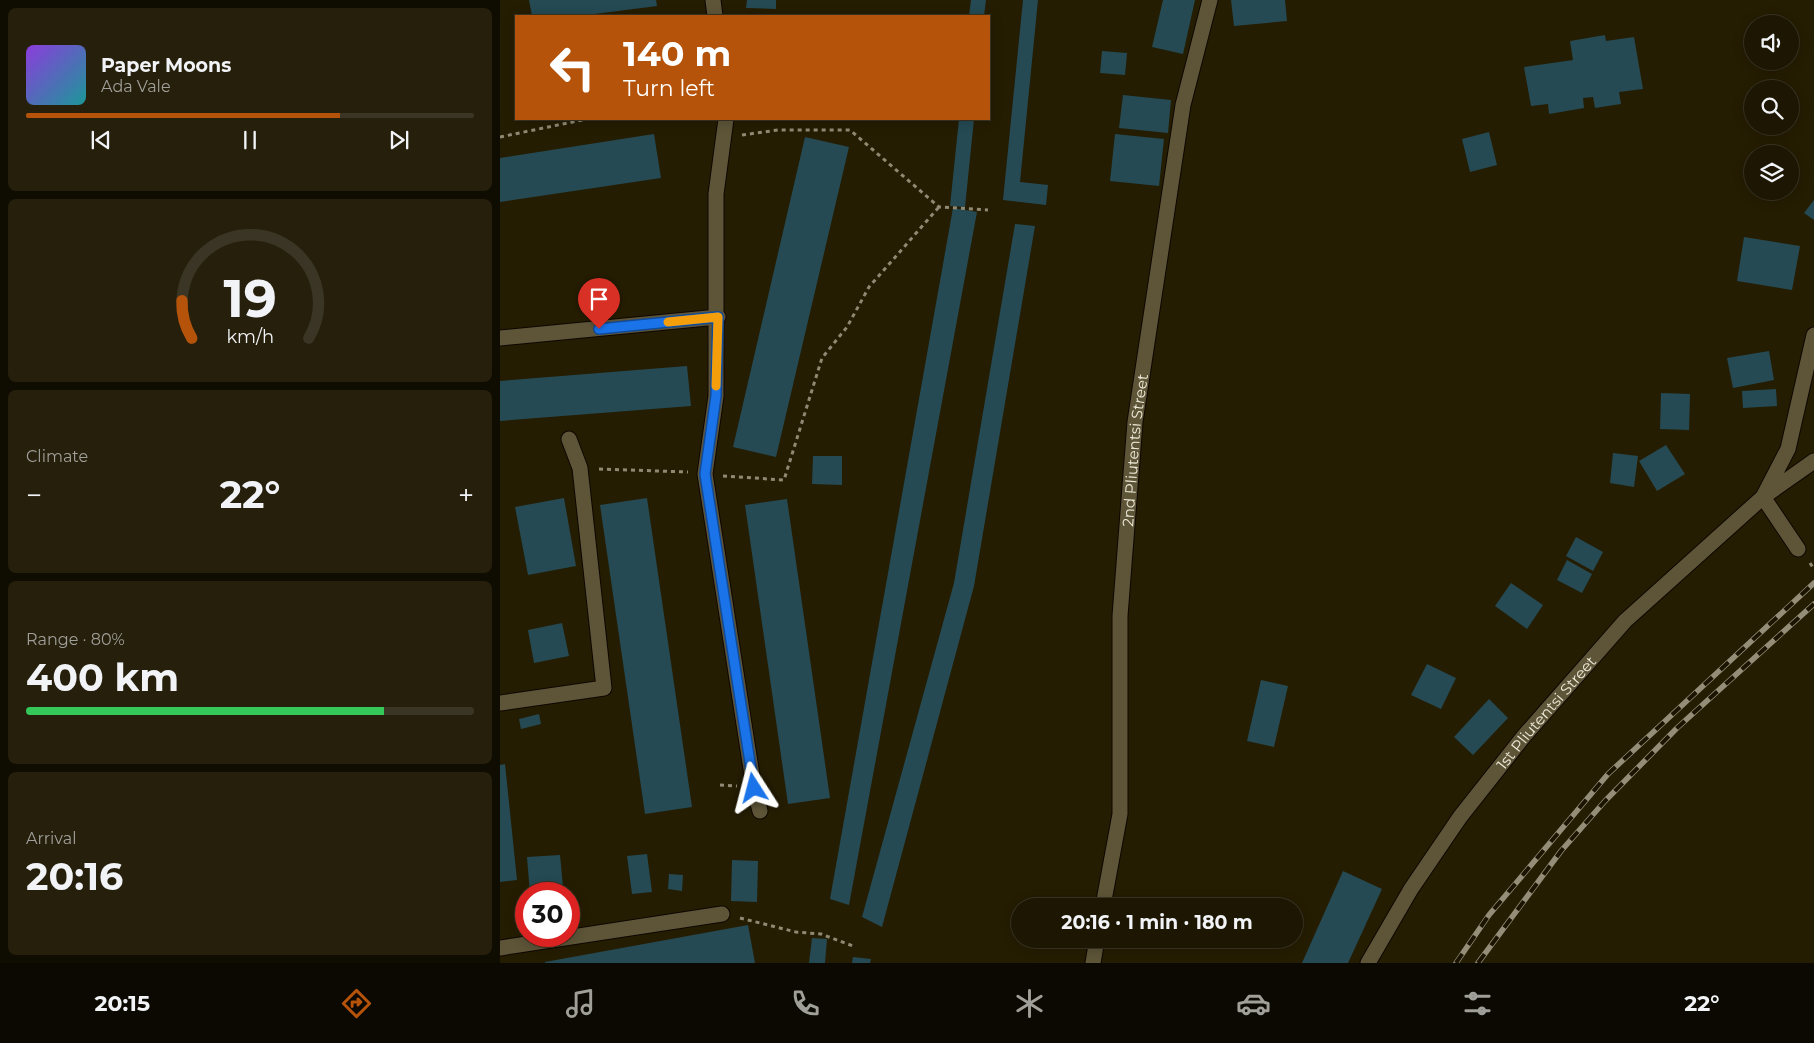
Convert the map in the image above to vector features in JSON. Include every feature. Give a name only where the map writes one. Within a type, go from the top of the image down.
[{"type":"street","points":[[713,0],[715,15]]},
{"type":"street","name":"2nd Pliutentsi Street","points":[[1104,898],[1120,814],[1120,616],[1135,422],[1163,227],[1183,105],[1210,0]]},
{"type":"street","points":[[726,120],[716,194],[718,317],[716,396],[705,474],[754,788],[760,811]]},
{"type":"street","points":[[500,338],[718,317]]},
{"type":"street","name":"1st Pliutentsi Street","points":[[1763,497],[1788,449],[1814,335]]},
{"type":"street","points":[[500,703],[604,688],[580,468],[569,439]]},
{"type":"street","name":"1st Pliutentsi Street","points":[[1368,963],[1411,889],[1460,817],[1524,736],[1625,621],[1763,497],[1814,460]]},
{"type":"street","points":[[1763,497],[1798,549]]},
{"type":"street","points":[[500,948],[722,914]]},
{"type":"street","points":[[1093,963],[1096,948]]},
{"type":"path","points":[[500,137],[582,120]]},
{"type":"path","points":[[724,138],[778,130],[850,130],[939,207],[988,210]]},
{"type":"path","points":[[580,468],[698,472],[784,480],[822,358],[848,327],[869,287],[939,207]]},
{"type":"path","points":[[722,914],[796,932],[821,934],[853,946]]},
{"type":"building","points":[[529,0],[656,0],[657,6],[587,15],[532,15]]},
{"type":"building","points":[[747,0],[776,0],[776,9],[746,8]]},
{"type":"building","points":[[971,0],[986,0],[984,15],[969,15]]},
{"type":"building","points":[[1023,0],[1038,0],[1020,182],[1048,185],[1046,205],[1003,200]]},
{"type":"building","points":[[1163,0],[1195,0],[1183,54],[1152,47]]},
{"type":"building","points":[[1231,0],[1285,0],[1287,21],[1234,26]]},
{"type":"building","points":[[1605,35],[1606,41],[1634,37],[1643,89],[1619,92],[1621,104],[1595,108],[1593,97],[1583,98],[1584,108],[1549,114],[1548,104],[1531,106],[1524,67],[1573,60],[1570,41]]},
{"type":"building","points":[[1102,51],[1127,53],[1125,75],[1100,73]]},
{"type":"building","points":[[1123,95],[1171,100],[1168,133],[1119,128]]},
{"type":"building","points":[[959,120],[974,120],[965,207],[950,206]]},
{"type":"building","points":[[1489,132],[1497,165],[1470,172],[1462,139]]},
{"type":"building","points":[[654,134],[661,178],[500,202],[500,158]]},
{"type":"building","points":[[1115,134],[1164,139],[1159,186],[1110,181]]},
{"type":"building","points":[[805,137],[849,147],[776,457],[733,447]]},
{"type":"building","points":[[1814,200],[1814,220],[1804,213]]},
{"type":"building","points":[[953,208],[977,212],[849,905],[830,899]]},
{"type":"building","points":[[1015,224],[1035,226],[974,586],[882,927],[862,917],[954,583]]},
{"type":"building","points":[[1744,237],[1800,246],[1792,290],[1737,281]]},
{"type":"building","points":[[1769,351],[1774,380],[1733,388],[1727,358]]},
{"type":"building","points":[[687,366],[691,406],[500,421],[500,381]]},
{"type":"building","points":[[1776,389],[1777,406],[1743,408],[1742,391]]},
{"type":"building","points":[[1661,393],[1690,394],[1689,430],[1660,429]]},
{"type":"building","points":[[1666,445],[1685,474],[1657,491],[1639,461]]},
{"type":"building","points":[[1613,453],[1638,456],[1634,487],[1610,483]]},
{"type":"building","points":[[813,456],[842,456],[842,485],[812,484]]},
{"type":"building","points":[[564,498],[576,566],[528,575],[515,507]]},
{"type":"building","points":[[647,498],[692,807],[645,814],[600,505]]},
{"type":"building","points":[[787,499],[830,798],[788,804],[745,505]]},
{"type":"building","points":[[1576,537],[1603,552],[1593,571],[1566,556]]},
{"type":"building","points":[[1567,560],[1592,574],[1582,593],[1557,580]]},
{"type":"building","points":[[1511,583],[1543,605],[1527,629],[1495,606]]},
{"type":"building","points":[[562,623],[569,656],[534,663],[528,630]]},
{"type":"building","points":[[1427,664],[1456,678],[1441,709],[1411,695]]},
{"type":"building","points":[[1261,680],[1288,686],[1274,747],[1247,741]]},
{"type":"building","points":[[1489,699],[1508,718],[1473,755],[1454,737]]},
{"type":"building","points":[[539,714],[541,724],[521,729],[519,719]]},
{"type":"building","points":[[505,764],[517,880],[500,882],[500,765]]},
{"type":"building","points":[[647,854],[652,892],[632,894],[627,856]]},
{"type":"building","points":[[560,855],[563,882],[529,882],[527,857]]},
{"type":"building","points":[[732,860],[758,861],[757,902],[731,901]]},
{"type":"building","points":[[1343,871],[1382,889],[1348,963],[1302,963]]},
{"type":"building","points":[[669,874],[683,875],[682,891],[668,889]]},
{"type":"building","points":[[748,925],[755,963],[545,963],[545,962]]},
{"type":"building","points":[[812,938],[827,939],[825,963],[809,963]]},
{"type":"building","points":[[853,957],[871,959],[870,963],[852,963]]},
{"type":"railway","points":[[1456,963],[1489,915],[1608,774],[1814,583]]},
{"type":"railway","points":[[1478,963],[1561,851],[1605,801],[1677,728],[1814,604]]},
{"type":"slow traffic","points":[[668,322],[718,317],[716,386]]},
{"type":"route","points":[[599,329],[718,317],[716,396],[705,474],[754,788]]}]
